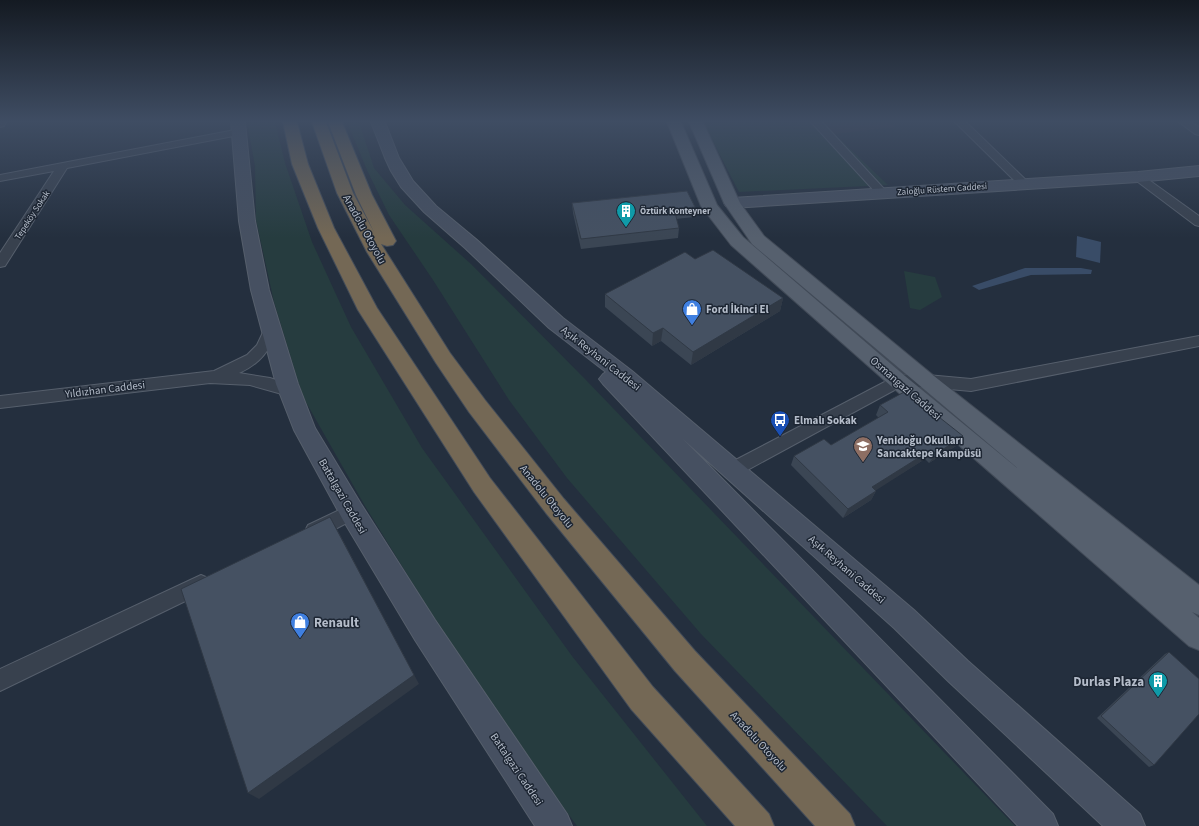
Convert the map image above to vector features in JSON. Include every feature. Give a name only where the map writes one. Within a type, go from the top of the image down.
[{"type":"highway","points":[[299,161],[326,228],[368,310],[478,478],[642,698],[757,826]]},
{"type":"highway","name":"Anadolu Otoyolu","points":[[333,161],[345,193],[376,252],[443,358],[477,406],[555,506],[685,661],[838,826]]},
{"type":"highway","points":[[350,161],[364,195],[443,358]]},
{"type":"main road","name":"Battalgazi Caddesi","points":[[242,161],[247,221],[260,290],[289,390],[305,430],[352,512],[487,725],[555,826]]},
{"type":"main road","name":"Aşık Reyhani Caddesi","points":[[393,161],[407,184],[417,196],[556,323],[1041,826]]},
{"type":"main road","name":"Osmangazi Caddesi","points":[[690,161],[709,206],[737,241],[898,381],[1199,636]]},
{"type":"main road","name":"Osmangazi Caddesi","points":[[714,161],[732,203],[758,240],[927,381],[967,401],[1062,480],[1071,498],[1199,602]]},
{"type":"main road","name":"Zaloğlu Rüstem Caddesi","points":[[732,203],[1138,177],[1199,171]]},
{"type":"main road","name":"Aşık Reyhani Caddesi","points":[[556,323],[625,376],[734,469],[904,620],[963,676],[1128,826]]},
{"type":"street","points":[[0,178],[88,161]]},
{"type":"street","points":[[852,161],[882,193]]},
{"type":"street","points":[[1000,161],[1024,184]]},
{"type":"street","name":"Tepeköy Sokak","points":[[0,263],[63,166]]},
{"type":"street","points":[[1138,177],[1199,222]]},
{"type":"street","points":[[210,377],[250,362],[259,354],[266,344],[271,329]]},
{"type":"street","points":[[734,469],[898,381],[927,381],[971,385],[1199,341]]},
{"type":"street","points":[[210,377],[260,380],[289,390]]},
{"type":"street","name":"Yıldızhan Caddesi","points":[[0,402],[210,377]]},
{"type":"street","points":[[295,540],[352,512]]},
{"type":"street","points":[[0,680],[216,577]]},
{"type":"green space","points":[[254,161],[284,161],[312,242],[351,327],[422,448],[572,656],[707,826],[577,826],[482,696],[365,506],[303,397],[274,302],[256,220]]},
{"type":"green space","points":[[363,161],[372,161],[374,168],[405,205],[471,264],[585,379],[1015,826],[887,826],[701,634],[567,478],[509,400],[433,280],[389,215]]},
{"type":"green space","points":[[723,161],[862,161],[888,185],[739,192]]},
{"type":"green space","points":[[904,271],[935,277],[942,297],[920,310],[910,308]]},
{"type":"water","points":[[1077,236],[1101,242],[1100,263],[1076,257]]},
{"type":"water","points":[[1025,268],[1081,268],[1092,270],[1091,274],[1031,275],[979,290],[972,286]]},
{"type":"building","name":"Öztürk Konteyner","points":[[687,191],[695,207],[674,209],[679,228],[581,239],[572,203]]},
{"type":"building","name":"Ford İkinci El","points":[[713,250],[783,298],[693,352],[663,328],[653,333],[605,294],[685,252],[695,259]]},
{"type":"building","name":"Yenidoğu Okulları Sancaktepe Kampüsü","points":[[906,391],[963,436],[936,454],[931,450],[872,487],[876,491],[848,509],[794,456],[824,439],[831,445],[888,412],[880,405]]},
{"type":"building","name":"Renault","points":[[330,517],[414,675],[248,793],[181,589]]},
{"type":"building","name":"Durlas Plaza","points":[[1169,652],[1199,679],[1199,714],[1154,765],[1101,716]]},
{"type":"place","name":"Öztürk Konteyner","points":[[626,228]]},
{"type":"place","name":"Ford İkinci El","points":[[692,326]]},
{"type":"place","name":"Elmalı Sokak","points":[[780,437]]},
{"type":"place","name":"Yenidoğu Okulları Sancaktepe Kampüsü","points":[[863,463]]},
{"type":"place","name":"Renault","points":[[300,639]]},
{"type":"place","name":"Durlas Plaza","points":[[1158,698]]}]
